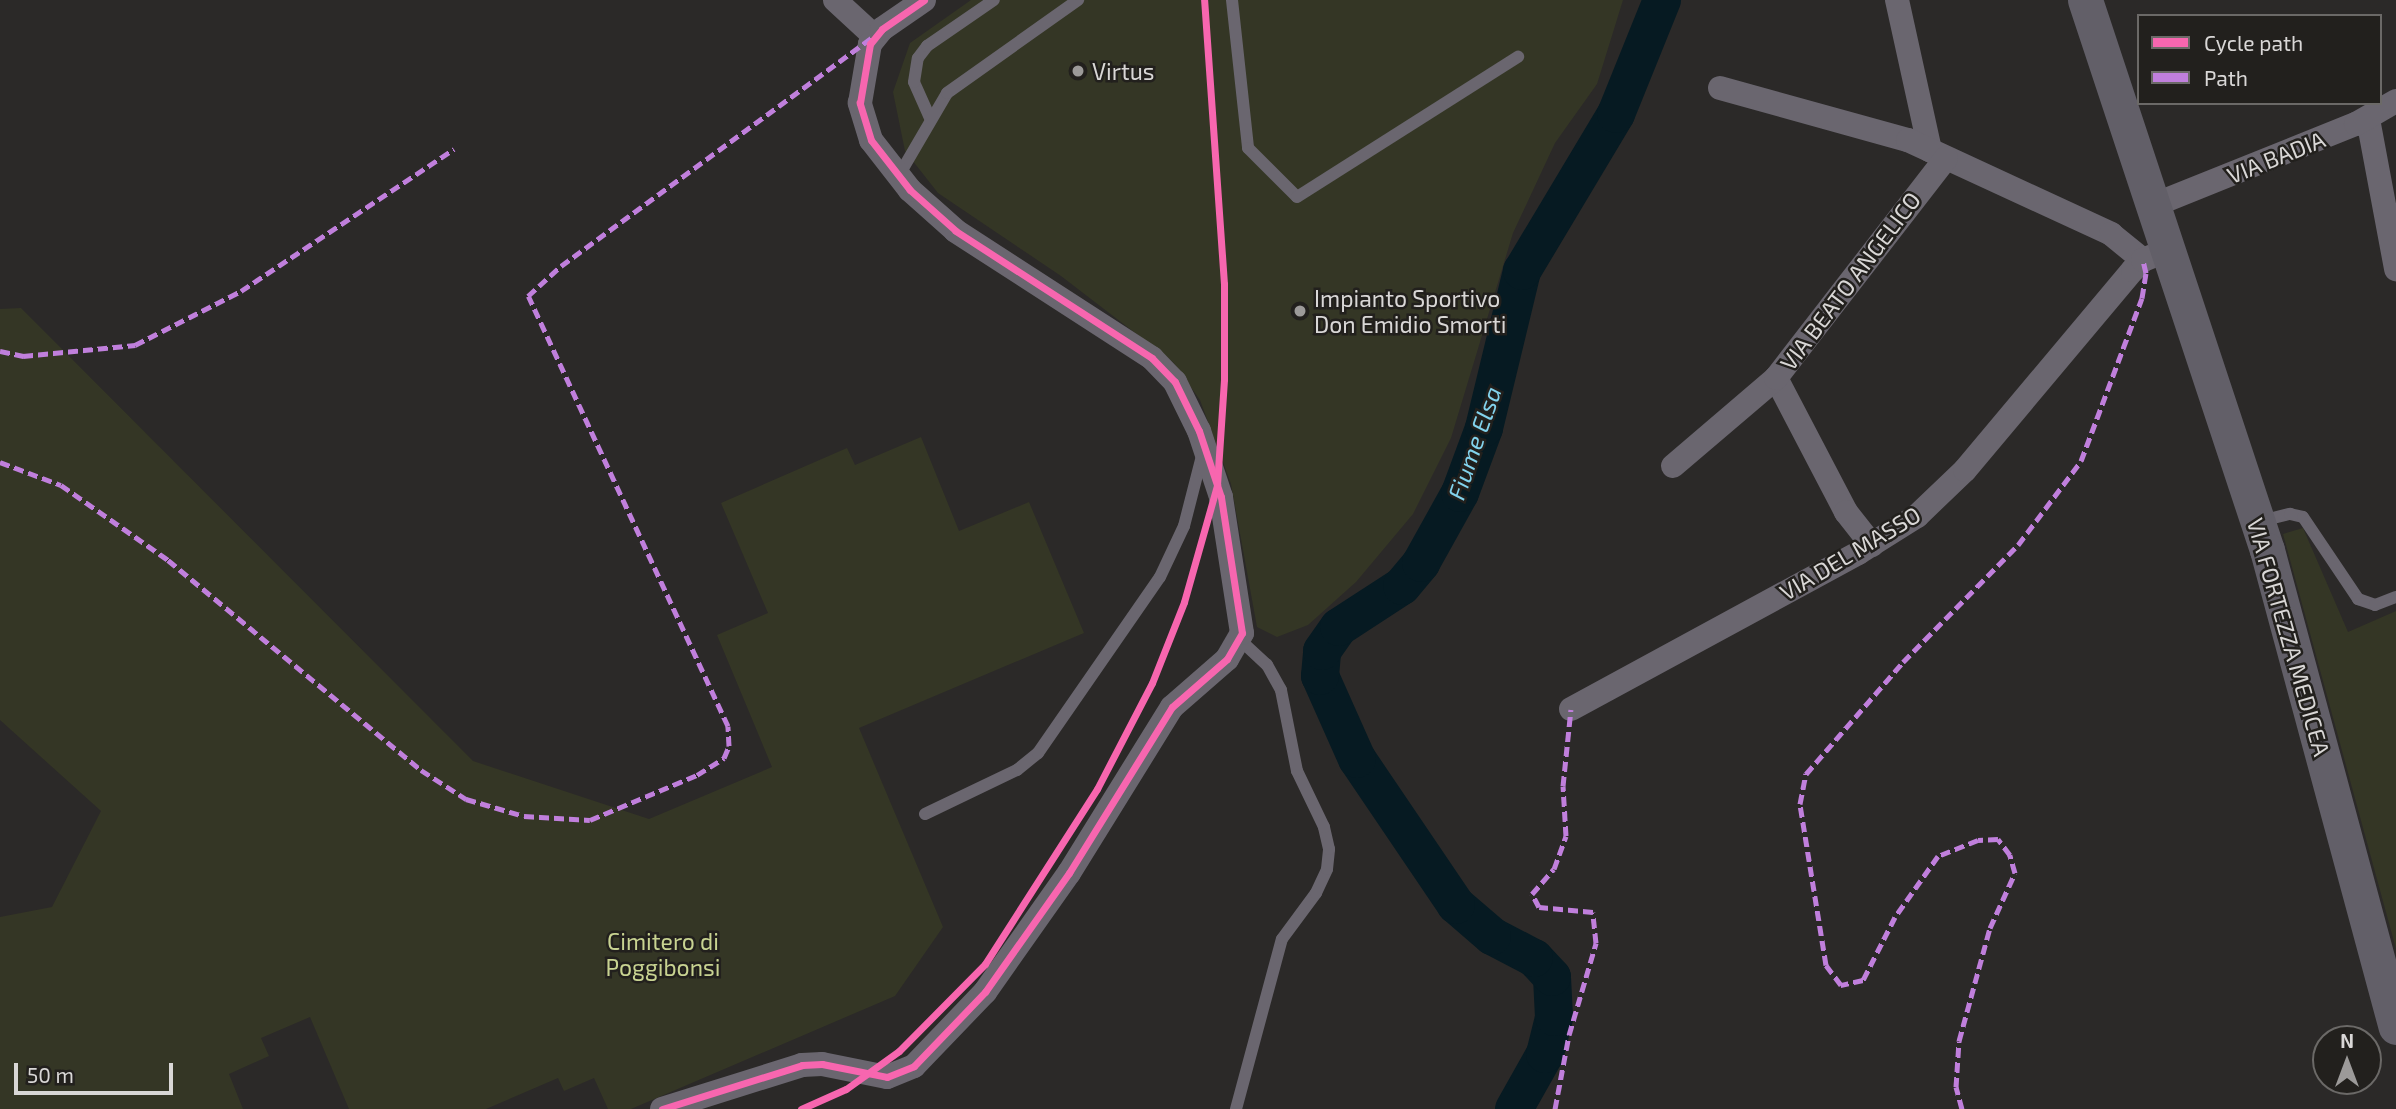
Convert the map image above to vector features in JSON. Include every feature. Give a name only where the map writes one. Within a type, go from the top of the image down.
[{"type":"main road","name":"VIA FORTEZZA MEDICEA","points":[[2085,0],[2154,205],[2156,255],[2257,522],[2396,1027]]},
{"type":"street","points":[[835,0],[874,36]]},
{"type":"street","points":[[662,1109],[788,1069],[822,1064],[896,1077],[939,1044],[985,992],[1059,887],[1172,707],[1219,666],[1240,640],[1242,625],[1228,527],[1204,446],[1181,392],[1152,358],[964,237],[898,177],[871,140],[861,112],[862,76],[874,36],[924,0]]},
{"type":"street","points":[[1897,0],[1938,154]]},
{"type":"street","points":[[1720,88],[1886,133],[1938,154],[2156,255]]},
{"type":"street","name":"VIA BADIA","points":[[2154,205],[2368,119],[2396,101]]},
{"type":"street","points":[[2368,119],[2396,269]]},
{"type":"street","name":"VIA BEATO ANGELICO","points":[[1673,466],[1776,378],[1938,154]]},
{"type":"street","name":"VIA DEL MASSO","points":[[1571,709],[1872,545],[1917,516],[1956,481],[2156,255]]},
{"type":"street","points":[[1776,378],[1846,512],[1872,545]]},
{"type":"lane","points":[[930,118],[914,82],[918,58],[927,46],[994,0]]},
{"type":"lane","points":[[898,177],[930,118],[954,87],[1078,0]]},
{"type":"lane","points":[[1232,0],[1248,148],[1297,197],[1518,57]]},
{"type":"lane","points":[[925,814],[1009,775],[1038,753],[1160,577],[1184,526],[1204,446]]},
{"type":"lane","points":[[2257,522],[2290,514],[2303,517],[2358,599],[2375,605],[2396,597]]},
{"type":"lane","points":[[1236,1109],[1282,939],[1317,893],[1327,869],[1329,849],[1324,827],[1297,771],[1281,691],[1267,665],[1240,640]]},
{"type":"green space","name":"Impianto Sportivo Don Emidio Smorti","points":[[971,0],[1623,0],[1597,84],[1555,143],[1513,233],[1451,438],[1413,514],[1356,582],[1308,625],[1277,637],[1257,627],[1231,484],[1200,400],[1173,362],[1061,276],[938,193],[905,151],[893,92],[910,43]]},
{"type":"green space","name":"Cimitero di Poggibonsi","points":[[21,308],[473,761],[649,819],[772,767],[717,635],[768,613],[721,503],[847,448],[855,465],[921,437],[959,531],[1029,502],[1084,633],[859,728],[943,927],[895,996],[631,1109],[608,1109],[594,1078],[564,1091],[558,1078],[486,1109],[349,1109],[310,1017],[261,1038],[269,1056],[229,1074],[243,1109],[0,1109],[0,917],[52,907],[101,811],[0,720],[0,309]]},
{"type":"green space","points":[[2303,528],[2348,632],[2396,611],[2396,949],[2283,534]]},
{"type":"waterway","name":"Fiume Elsa","points":[[1514,1109],[1545,1054],[1554,1017],[1552,977],[1534,958],[1492,936],[1456,905],[1357,759],[1320,676],[1322,651],[1339,627],[1402,586],[1421,563],[1460,493],[1484,428],[1522,271],[1616,114],[1662,0]]},
{"type":"marked path","points":[[0,462],[61,485],[168,560],[421,770],[466,799],[524,816],[590,820],[697,775],[724,758],[729,746],[728,726],[528,296],[561,266],[871,38]]},
{"type":"marked path","points":[[0,351],[23,356],[135,345],[241,291],[454,149]]},
{"type":"marked path","points":[[1962,1109],[1956,1087],[1959,1041],[1990,928],[2015,873],[2010,855],[1998,839],[1978,840],[1938,856],[1895,917],[1863,980],[1841,985],[1826,965],[1800,804],[1806,774],[1903,662],[2018,545],[2081,461],[2142,298],[2146,273],[2143,260]]},
{"type":"marked path","points":[[1555,1109],[1569,1035],[1596,943],[1593,912],[1539,907],[1532,894],[1554,869],[1566,836],[1563,786],[1571,709]]},
{"type":"cycle path","points":[[662,1109],[802,1065],[822,1064],[887,1077],[914,1066],[985,992],[1069,873],[1172,707],[1227,659],[1242,633],[1221,497],[1199,431],[1175,382],[1152,358],[956,231],[910,190],[871,140],[860,103],[870,44],[882,29],[924,0]]},
{"type":"cycle path","points":[[801,1109],[846,1089],[899,1051],[985,964],[1097,789],[1152,683],[1184,602],[1217,485],[1224,379],[1224,284],[1204,0]]},
{"type":"place","name":"Virtus","points":[[1078,71]]},
{"type":"place","name":"Impianto Sportivo Don Emidio Smorti","points":[[1300,311]]}]
